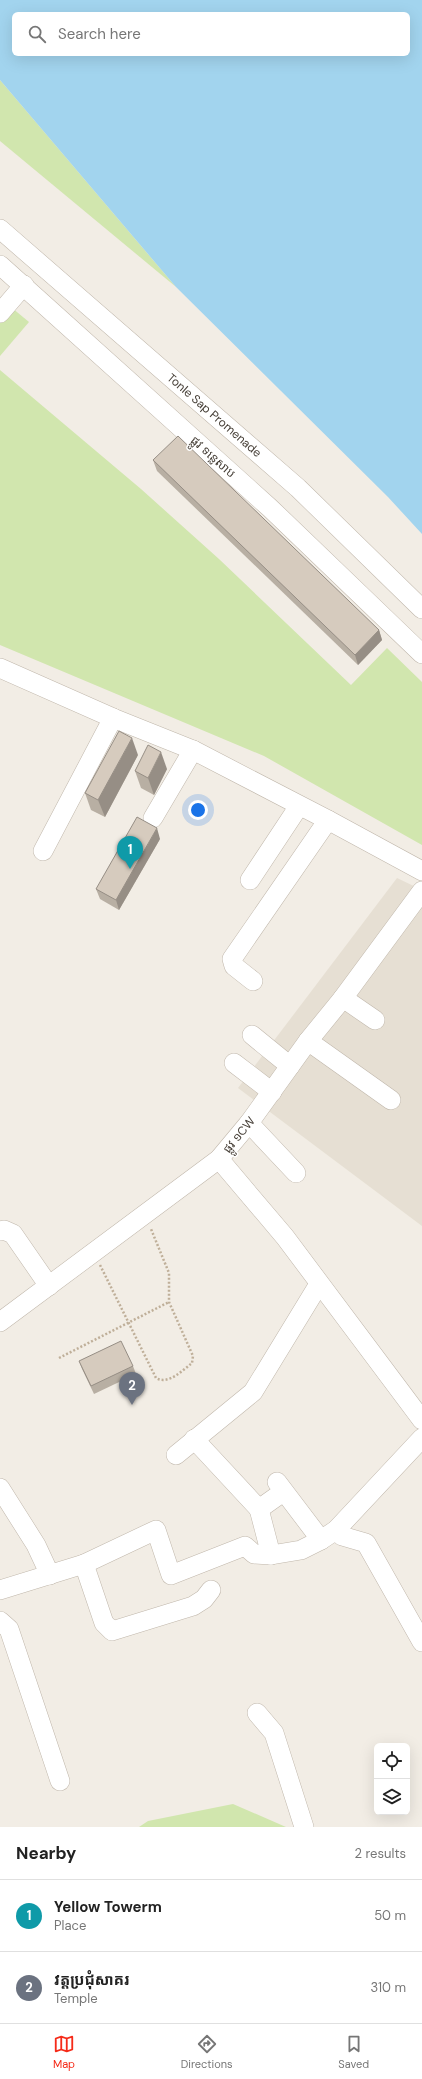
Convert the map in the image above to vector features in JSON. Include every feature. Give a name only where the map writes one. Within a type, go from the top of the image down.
[{"type":"street","name":"Tonle Sap Promenade","points":[[0,229],[298,488],[422,609]]},
{"type":"street","name":"ផ្លូវ ទន្លេសាប","points":[[0,265],[270,508],[422,654]]},
{"type":"street","points":[[0,313],[24,286]]},
{"type":"street","points":[[0,668],[113,718],[193,750],[422,871]]},
{"type":"street","points":[[43,851],[113,718]]},
{"type":"street","points":[[153,818],[193,750]]},
{"type":"street","points":[[250,880],[298,806]]},
{"type":"street","points":[[253,981],[234,966],[232,959],[328,820]]},
{"type":"street","name":"ផ្លូវ ១CW","points":[[0,1322],[219,1160],[249,1123],[308,1041],[343,998],[422,891]]},
{"type":"street","points":[[343,998],[375,1020]]},
{"type":"street","points":[[252,1035],[290,1066]]},
{"type":"street","points":[[308,1041],[391,1100]]},
{"type":"street","points":[[234,1063],[272,1092]]},
{"type":"street","points":[[249,1123],[296,1173]]},
{"type":"street","points":[[219,1160],[285,1238],[422,1420]]},
{"type":"street","points":[[0,1231],[4,1230],[13,1234],[49,1286]]},
{"type":"street","points":[[176,1455],[253,1392],[319,1284]]},
{"type":"street","points":[[0,1590],[84,1564],[156,1530],[171,1575],[245,1546],[254,1554],[271,1555],[301,1550],[328,1535],[422,1438]]},
{"type":"street","points":[[194,1439],[259,1509],[271,1555]]},
{"type":"street","points":[[259,1509],[280,1486],[328,1535],[342,1536],[366,1543],[422,1642]]},
{"type":"street","points":[[0,1488],[36,1544],[50,1575]]},
{"type":"street","points":[[84,1564],[104,1624],[112,1631],[193,1606],[204,1599],[211,1590]]},
{"type":"street","points":[[0,1622],[9,1629],[60,1780]]},
{"type":"street","points":[[257,1713],[274,1733],[304,1827]]},
{"type":"path","points":[[94,1252],[156,1378],[160,1381],[169,1380],[192,1363],[193,1356],[169,1302],[169,1274],[144,1214]]},
{"type":"path","points":[[59,1358],[169,1302]]},
{"type":"shaded area","points":[[397,878],[422,890],[422,1226],[238,1088]]},
{"type":"green space","points":[[0,80],[176,287],[0,141]]},
{"type":"green space","points":[[0,298],[29,322],[0,356]]},
{"type":"green space","points":[[0,370],[141,489],[219,559],[351,685],[387,648],[422,682],[422,845],[264,756],[0,645]]},
{"type":"green space","points":[[233,1804],[286,1827],[139,1827],[148,1821]]},
{"type":"water","points":[[0,0],[422,0],[422,534],[388,497],[176,287],[0,80]]},
{"type":"building","points":[[178,436],[379,630],[355,655],[153,460]]},
{"type":"building","points":[[119,731],[132,738],[98,800],[85,793]]},
{"type":"building","points":[[148,745],[161,752],[148,778],[135,771]]},
{"type":"building","points":[[137,817],[157,828],[116,900],[96,889]]},
{"type":"building","points":[[121,1341],[133,1366],[91,1386],[79,1361]]},
{"type":"place","name":"Yellow Towerm","points":[[130,869]]},
{"type":"place","name":"វត្តប្រជុំសាគរ","points":[[132,1405]]}]
